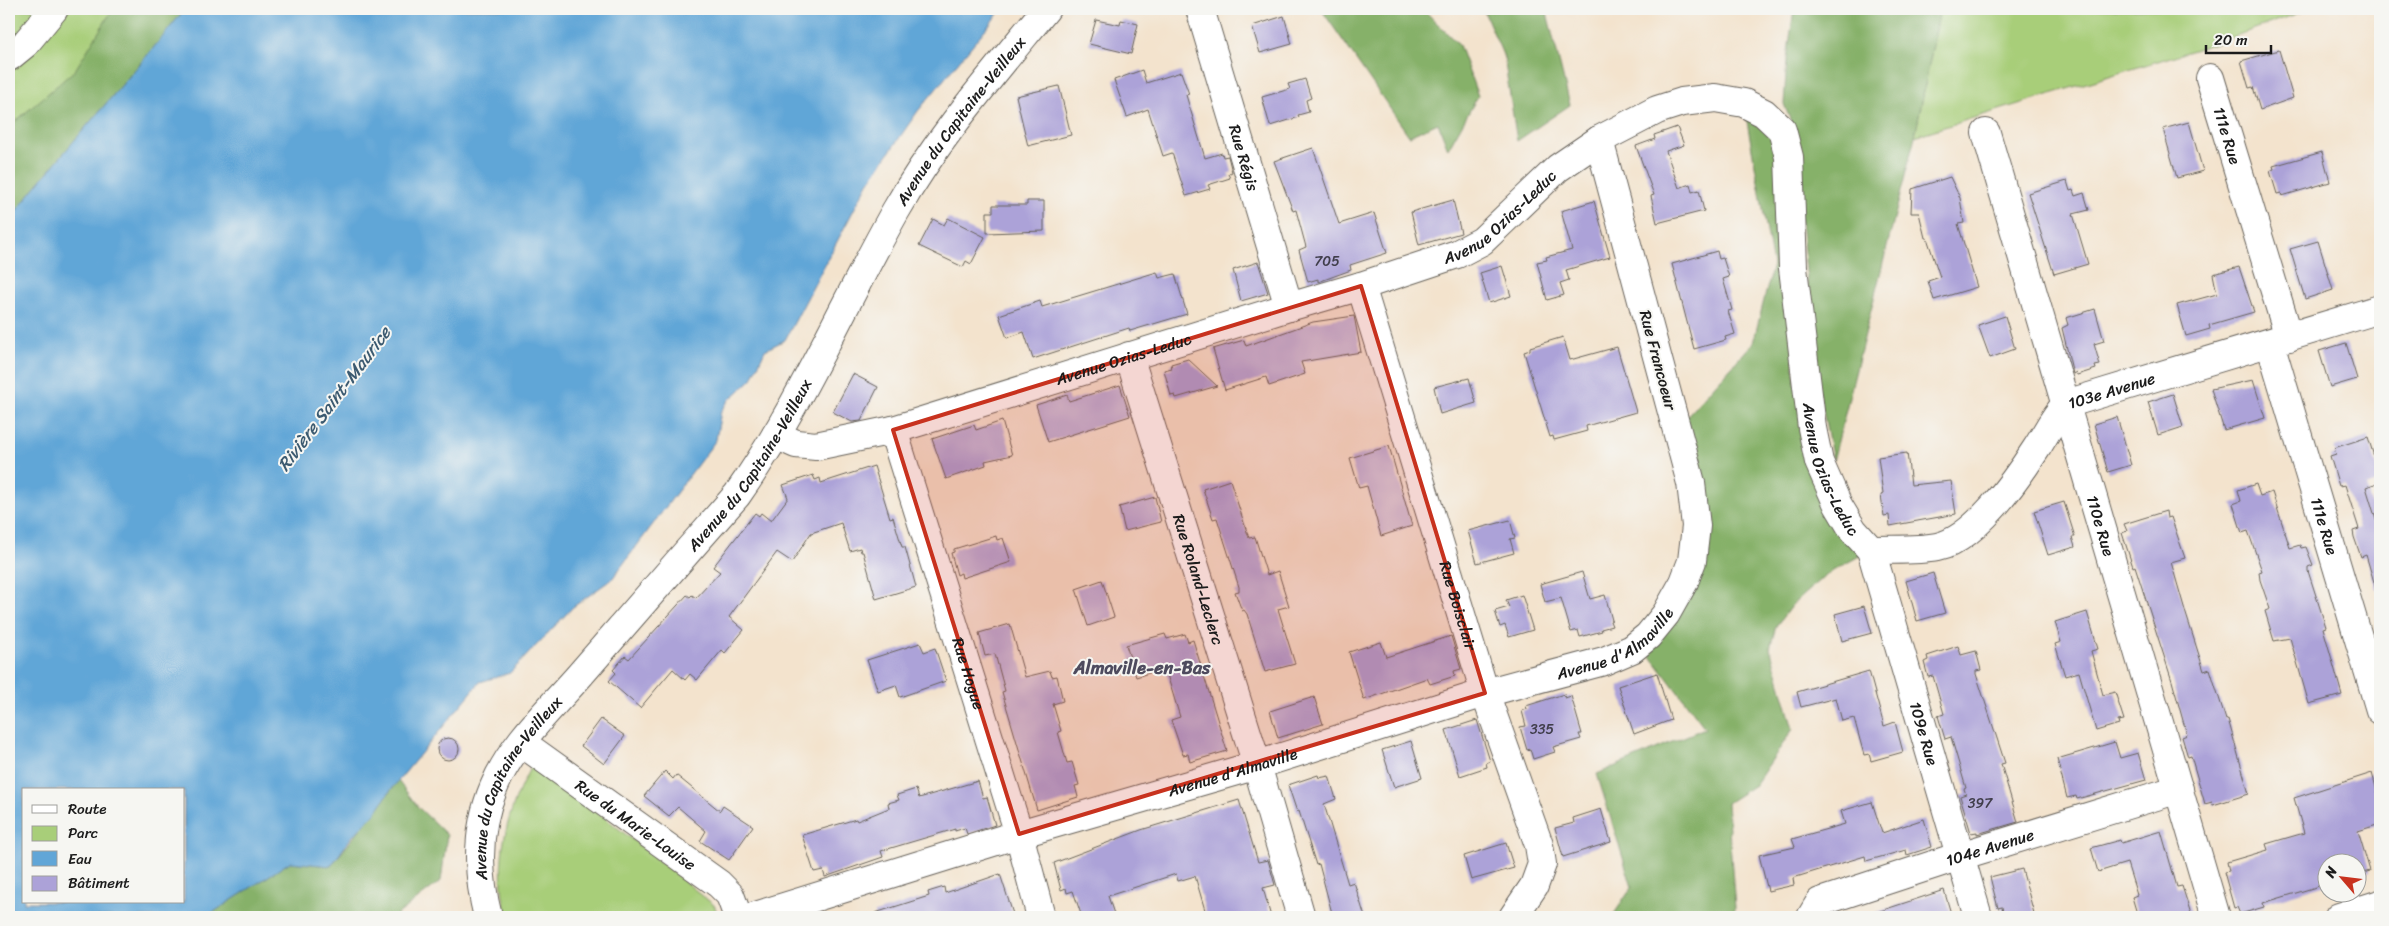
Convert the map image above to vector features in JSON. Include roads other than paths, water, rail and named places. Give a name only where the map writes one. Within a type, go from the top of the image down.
[{"type":"street","points":[[9,57],[25,44],[54,9]]},
{"type":"street","name":"Avenue du Capitaine-Veilleux","points":[[488,917],[481,890],[479,866],[485,810],[494,785],[522,743],[737,495],[776,435],[811,375],[896,211],[959,116],[1046,9]]},
{"type":"street","name":"Rue Régis","points":[[1200,9],[1288,307]]},
{"type":"street","name":"111e Rue","points":[[2210,78],[2380,710]]},
{"type":"street","name":"Avenue Ozias-Leduc","points":[[776,435],[796,444],[816,446],[893,430],[1361,286],[1457,254],[1482,241],[1558,168],[1599,140],[1657,110],[1682,102],[1715,98],[1744,103],[1764,113],[1782,130],[1789,157],[1792,186],[1793,268],[1798,322],[1819,462],[1838,505],[1852,530],[1871,550]]},
{"type":"street","name":"110e Rue","points":[[1986,133],[2216,917]]},
{"type":"street","name":"Rue Francoeur","points":[[1599,140],[1691,483],[1695,509],[1696,543],[1684,582]]},
{"type":"street","name":"Rue Boisclair","points":[[1361,286],[1485,694],[1539,845],[1542,864],[1534,886],[1513,917]]},
{"type":"street","name":"103e Avenue","points":[[1871,550],[1938,547],[1960,538],[1981,521],[2036,449],[2056,415],[2066,404],[2380,309]]},
{"type":"street","name":"Rue Roland-Leclerc","points":[[1129,356],[1256,765],[1301,917]]},
{"type":"street","name":"Rue Hogue","points":[[893,430],[1019,834],[1042,917]]},
{"type":"street","name":"109e Rue","points":[[1871,550],[1978,917]]},
{"type":"street","name":"Avenue d'Almaville","points":[[752,917],[1019,834],[1256,765],[1485,694],[1604,661],[1632,648],[1648,636],[1666,614],[1684,582]]},
{"type":"street","name":"Rue du Marie-Louise","points":[[522,743],[719,884],[730,895],[738,917]]},
{"type":"street","name":"104e Avenue","points":[[1811,917],[1820,902],[1960,856],[2179,789]]},
{"type":"street","points":[[2338,917],[2380,904]]},
{"type":"water","name":"Rivière Saint-Maurice","points":[[185,9],[1002,9],[918,111],[868,183],[785,340],[765,350],[752,379],[729,400],[721,411],[716,440],[612,579],[573,607],[510,673],[480,682],[390,791],[376,812],[351,838],[331,866],[290,862],[206,917],[9,917],[9,220]]},
{"type":"district","name":"Almaville-en-Bas","points":[[1142,668]]}]
